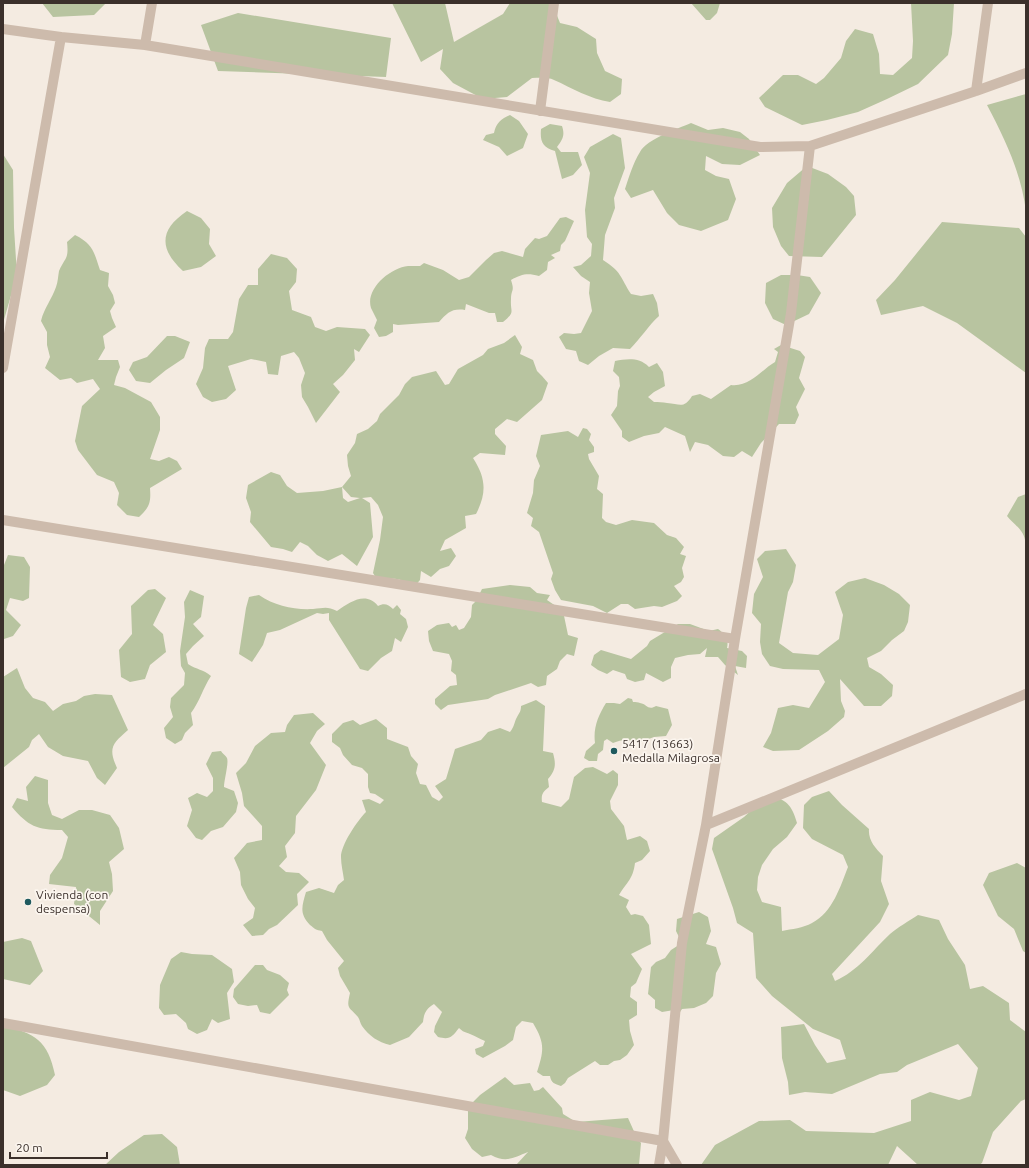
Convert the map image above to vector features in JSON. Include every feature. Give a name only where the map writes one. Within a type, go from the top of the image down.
[{"type":"street","points":[[145,45],[152,3]]},
{"type":"street","points":[[540,111],[554,3]]},
{"type":"street","points":[[976,91],[988,3]]},
{"type":"street","points":[[3,29],[61,37],[145,45],[760,147],[810,146],[1026,73]]},
{"type":"street","points":[[3,368],[61,37]]},
{"type":"street","points":[[659,1165],[663,1141],[682,943],[706,824],[735,639],[791,313],[810,146]]},
{"type":"street","points":[[3,520],[735,639]]},
{"type":"street","points":[[706,824],[1026,694]]},
{"type":"street","points":[[3,1023],[663,1141],[677,1165]]},
{"type":"green space","points":[[42,3],[106,3],[94,15],[53,17]]},
{"type":"green space","points":[[392,3],[445,3],[454,42],[503,14],[510,3],[552,3],[560,23],[577,27],[596,39],[597,53],[605,71],[622,79],[621,94],[610,102],[603,101],[588,96],[552,79],[532,78],[507,97],[483,99],[453,83],[440,69],[443,49],[421,62]]},
{"type":"green space","points":[[691,3],[720,3],[717,13],[710,20],[706,20]]},
{"type":"green space","points":[[911,3],[954,3],[952,34],[948,55],[918,84],[858,112],[802,125],[765,107],[759,98],[783,75],[798,75],[816,84],[824,78],[841,58],[846,41],[855,29],[873,34],[879,54],[880,74],[893,75],[912,58],[913,41]]},
{"type":"green space","points":[[238,13],[391,38],[386,77],[218,71],[201,25]]},
{"type":"green space","points":[[1026,94],[1026,212],[1021,184],[1012,157],[987,105]]},
{"type":"green space","points":[[510,115],[519,121],[528,134],[523,148],[507,156],[499,147],[483,140],[486,135],[494,133],[499,122]]},
{"type":"green space","points":[[691,123],[708,130],[723,128],[740,132],[749,139],[760,155],[740,165],[722,164],[706,156],[705,170],[716,176],[729,179],[736,199],[728,220],[701,231],[679,225],[667,213],[653,190],[631,198],[625,189],[635,161],[644,147],[663,135]]},
{"type":"green space","points":[[550,124],[562,126],[563,137],[557,147],[561,152],[578,152],[582,165],[573,175],[562,179],[555,151],[547,148],[541,137],[541,129]]},
{"type":"green space","points":[[613,134],[621,138],[625,168],[614,198],[615,208],[605,235],[603,260],[614,268],[620,275],[631,294],[641,296],[653,294],[657,303],[659,316],[630,349],[613,348],[599,356],[588,365],[579,361],[576,351],[566,349],[559,337],[564,333],[581,333],[592,311],[589,293],[590,282],[581,276],[573,267],[581,265],[591,256],[592,244],[587,237],[585,210],[590,173],[584,157],[590,147]]},
{"type":"green space","points":[[3,154],[13,170],[14,228],[17,275],[3,323]]},
{"type":"green space","points":[[807,166],[828,174],[846,187],[854,196],[856,215],[822,257],[789,256],[781,246],[773,227],[772,208],[787,183]]},
{"type":"green space","points":[[187,211],[201,218],[210,229],[209,244],[216,256],[201,267],[183,271],[170,255],[166,247],[166,240],[167,233],[171,225]]},
{"type":"green space","points":[[566,217],[574,221],[565,241],[561,245],[560,251],[551,255],[555,258],[548,262],[547,270],[539,276],[518,276],[511,280],[513,289],[511,296],[512,312],[503,322],[497,322],[495,313],[489,313],[466,304],[465,310],[450,312],[439,322],[398,325],[393,324],[393,332],[386,336],[379,337],[374,328],[377,320],[371,308],[370,301],[375,287],[387,275],[401,268],[408,266],[420,266],[424,263],[443,270],[459,280],[469,277],[494,253],[502,251],[523,257],[525,249],[535,238],[539,239],[547,236],[560,218]]},
{"type":"green space","points":[[942,222],[1019,228],[1026,237],[1026,373],[957,323],[923,306],[881,315],[876,300],[895,280]]},
{"type":"green space","points":[[75,235],[86,242],[92,249],[100,270],[109,273],[108,286],[115,303],[110,311],[116,327],[103,336],[105,348],[98,360],[118,360],[120,367],[114,385],[125,388],[151,402],[160,417],[160,430],[150,459],[159,461],[169,457],[177,461],[182,469],[150,488],[149,504],[146,510],[139,517],[127,515],[117,505],[119,493],[114,482],[97,475],[78,450],[75,441],[82,406],[100,389],[93,379],[77,383],[71,378],[60,380],[45,368],[50,357],[47,345],[47,332],[41,321],[56,287],[59,271],[67,255],[67,242]]},
{"type":"green space","points":[[271,254],[287,258],[297,269],[296,282],[289,291],[292,310],[311,317],[315,327],[326,331],[337,327],[365,329],[370,335],[359,352],[354,349],[355,360],[343,375],[333,384],[340,392],[316,423],[302,397],[301,385],[305,373],[299,358],[294,352],[281,356],[278,375],[268,374],[266,362],[251,359],[228,366],[236,390],[226,399],[212,402],[203,397],[196,384],[203,368],[205,348],[209,339],[228,339],[233,332],[239,299],[248,285],[258,285],[258,269]]},
{"type":"green space","points":[[781,275],[810,277],[821,293],[809,314],[786,325],[773,319],[765,303],[766,283]]},
{"type":"green space","points":[[515,335],[522,347],[520,354],[533,360],[537,371],[548,383],[542,400],[517,422],[507,419],[495,429],[495,434],[506,446],[505,455],[480,453],[473,458],[483,479],[484,486],[482,499],[476,514],[465,516],[466,528],[445,540],[440,551],[451,548],[456,556],[449,566],[440,569],[431,577],[421,571],[420,580],[414,587],[397,579],[378,581],[373,573],[383,517],[378,505],[371,497],[362,498],[370,503],[373,537],[357,566],[342,554],[328,561],[317,555],[308,546],[300,542],[292,552],[271,547],[250,522],[251,512],[246,498],[248,485],[271,472],[280,475],[287,486],[297,493],[323,491],[342,487],[351,476],[347,455],[355,443],[357,434],[368,429],[377,421],[380,414],[399,395],[405,384],[412,377],[436,371],[445,385],[449,384],[458,369],[483,355],[488,349],[504,343]],"holes":[[[342,487],[351,497],[360,498],[348,502],[343,498]]]},
{"type":"green space","points":[[167,336],[175,336],[190,342],[184,358],[150,383],[136,381],[129,370],[133,362],[147,357]]},
{"type":"green space","points":[[781,345],[800,351],[805,357],[799,378],[805,389],[796,407],[799,415],[795,424],[779,424],[761,443],[752,457],[742,451],[734,457],[723,456],[708,445],[695,442],[690,452],[685,436],[665,427],[659,433],[644,436],[629,442],[622,437],[622,431],[611,415],[617,406],[618,391],[620,386],[619,377],[613,371],[615,361],[628,359],[637,360],[649,367],[657,363],[663,372],[665,386],[648,397],[654,402],[681,405],[687,403],[692,396],[700,394],[711,399],[731,385],[744,384],[754,378],[775,362],[778,352],[774,349]]},
{"type":"green space","points":[[583,428],[587,429],[591,434],[589,440],[594,447],[594,452],[588,454],[589,459],[599,476],[597,489],[603,494],[602,518],[606,522],[616,525],[632,520],[654,523],[667,535],[676,538],[684,547],[680,554],[686,556],[682,568],[684,577],[681,582],[674,586],[682,596],[677,601],[662,607],[654,606],[635,609],[628,604],[621,604],[607,613],[593,606],[561,600],[555,590],[551,579],[553,573],[539,532],[531,526],[533,518],[527,513],[533,493],[534,480],[540,466],[536,456],[541,435],[568,431],[578,437]]},
{"type":"green space","points":[[1026,494],[1026,550],[1024,536],[1018,527],[1007,516],[1018,497]]},
{"type":"green space","points":[[786,549],[796,565],[793,582],[788,592],[779,643],[793,653],[818,655],[839,639],[843,615],[835,592],[848,582],[865,578],[884,585],[899,594],[910,605],[908,622],[904,631],[881,651],[867,658],[869,667],[881,674],[893,685],[892,696],[881,706],[864,706],[840,679],[841,701],[845,711],[844,717],[828,731],[799,750],[773,751],[763,747],[771,733],[778,708],[793,705],[809,708],[825,682],[819,670],[783,669],[770,666],[762,654],[760,642],[761,624],[752,613],[754,594],[763,577],[757,559],[765,551]]},
{"type":"green space","points":[[8,555],[24,557],[30,567],[29,598],[23,601],[10,598],[6,610],[21,625],[13,636],[4,639],[3,585],[4,565]]},
{"type":"green space","points":[[510,585],[530,587],[537,593],[550,595],[547,600],[563,611],[568,635],[578,638],[574,656],[567,654],[560,661],[557,669],[547,676],[546,685],[538,687],[531,683],[495,695],[488,699],[448,705],[441,710],[435,704],[435,699],[450,686],[457,685],[456,675],[451,671],[452,661],[449,654],[433,651],[429,641],[428,631],[437,625],[449,623],[452,627],[456,625],[459,630],[464,628],[471,617],[472,605],[476,601],[482,589]]},
{"type":"green space","points":[[155,589],[166,598],[153,625],[163,634],[166,652],[150,665],[145,679],[130,682],[121,677],[119,650],[132,634],[131,606],[148,590]]},
{"type":"green space","points":[[190,590],[204,596],[201,617],[193,624],[204,636],[186,654],[188,664],[211,676],[191,713],[193,725],[185,733],[182,740],[175,744],[166,738],[164,728],[173,717],[170,707],[171,698],[184,685],[185,673],[181,666],[180,651],[185,617],[184,602]]},
{"type":"green space","points":[[259,595],[278,605],[299,609],[331,608],[337,611],[347,604],[363,599],[368,599],[378,606],[386,604],[393,609],[397,605],[401,610],[400,614],[406,619],[408,627],[401,642],[395,638],[392,651],[381,658],[368,671],[360,669],[329,620],[329,613],[317,613],[280,630],[267,633],[263,645],[252,662],[239,654],[249,597]]},
{"type":"green space","points":[[678,624],[690,624],[709,631],[718,629],[726,637],[727,648],[742,651],[747,656],[746,668],[735,666],[738,675],[725,665],[718,657],[705,657],[707,648],[700,654],[675,658],[671,667],[671,678],[663,682],[646,673],[644,680],[635,682],[627,679],[625,674],[613,670],[607,674],[591,665],[594,655],[601,650],[631,659],[647,646],[650,641]]},
{"type":"green space","points":[[17,668],[25,688],[33,698],[45,702],[53,711],[63,704],[76,701],[84,696],[95,694],[112,695],[128,730],[118,739],[113,747],[112,751],[117,768],[105,785],[97,778],[88,761],[63,756],[48,747],[39,734],[32,740],[29,747],[3,768],[3,677]]},
{"type":"green space","points":[[628,698],[632,699],[633,702],[638,702],[649,708],[656,706],[668,709],[672,725],[666,736],[654,737],[638,743],[626,740],[613,743],[607,739],[604,741],[603,750],[598,754],[597,761],[589,761],[584,758],[586,751],[595,743],[597,722],[606,703],[620,704]]},
{"type":"green space","points":[[536,700],[545,706],[543,751],[553,753],[555,760],[553,773],[548,779],[549,787],[542,795],[542,802],[561,807],[569,799],[574,777],[585,768],[593,767],[607,774],[613,770],[618,774],[618,785],[610,801],[611,809],[624,826],[627,840],[640,836],[647,841],[650,851],[642,860],[635,863],[631,877],[619,895],[629,900],[626,907],[631,915],[635,914],[643,916],[649,925],[651,944],[631,954],[642,969],[636,983],[631,987],[630,997],[637,1002],[637,1015],[629,1020],[634,1045],[627,1055],[620,1060],[614,1061],[608,1065],[600,1065],[595,1061],[568,1078],[561,1086],[552,1082],[550,1076],[543,1076],[537,1072],[542,1047],[540,1036],[533,1023],[522,1021],[516,1027],[513,1040],[483,1058],[476,1054],[475,1049],[483,1046],[485,1041],[464,1032],[459,1028],[448,1038],[438,1037],[434,1032],[435,1026],[442,1012],[434,1004],[426,1012],[423,1022],[409,1037],[390,1045],[374,1038],[361,1025],[358,1017],[348,1005],[350,993],[340,976],[338,968],[344,961],[327,940],[322,931],[310,925],[304,917],[302,910],[306,892],[319,888],[334,893],[338,885],[344,880],[341,860],[342,852],[350,833],[366,812],[362,800],[369,799],[380,804],[384,800],[375,794],[370,793],[368,787],[368,774],[362,768],[352,765],[343,755],[340,748],[332,742],[332,734],[343,723],[353,720],[360,725],[376,719],[387,728],[387,739],[408,747],[411,756],[418,764],[416,773],[420,784],[426,785],[432,797],[439,801],[443,797],[435,786],[446,779],[455,749],[481,740],[488,732],[500,728],[510,732],[521,706]]},
{"type":"green space","points":[[313,713],[325,724],[317,731],[310,743],[326,765],[316,790],[296,816],[295,833],[285,846],[287,857],[279,866],[286,872],[299,873],[309,882],[297,894],[298,905],[277,925],[269,929],[263,935],[252,936],[243,925],[253,918],[255,908],[248,899],[241,885],[240,872],[234,858],[247,843],[262,840],[262,826],[244,806],[236,773],[246,763],[255,746],[271,733],[285,732],[287,725],[294,715]]},
{"type":"green space","points":[[221,751],[227,760],[224,787],[234,791],[238,803],[236,812],[223,827],[211,831],[202,840],[196,838],[187,826],[192,810],[188,798],[197,793],[207,797],[213,791],[213,778],[206,764],[212,752]]},
{"type":"green space","points":[[35,776],[48,780],[48,803],[52,815],[62,819],[79,810],[92,810],[110,815],[119,828],[124,849],[109,862],[112,874],[113,891],[100,911],[100,925],[74,904],[76,887],[49,884],[50,875],[62,858],[68,837],[62,830],[39,828],[28,823],[12,807],[17,798],[28,801],[26,787]]},
{"type":"green space","points":[[829,791],[869,829],[871,840],[883,856],[881,881],[889,904],[880,922],[832,974],[835,981],[851,972],[890,934],[918,915],[939,920],[948,939],[965,965],[970,989],[983,986],[1009,1003],[1010,1020],[1026,1032],[1026,1099],[1021,1101],[993,1132],[982,1163],[979,1165],[918,1165],[897,1146],[888,1165],[701,1165],[715,1145],[759,1121],[790,1120],[806,1131],[874,1133],[911,1121],[911,1100],[930,1092],[959,1100],[971,1096],[978,1068],[958,1044],[907,1065],[897,1072],[880,1074],[832,1094],[805,1092],[789,1095],[788,1082],[782,1058],[781,1027],[804,1024],[827,1063],[846,1059],[840,1040],[813,1029],[772,996],[756,978],[753,933],[737,923],[712,849],[714,838],[744,817],[767,796],[784,801],[793,811],[797,823],[787,837],[773,849],[762,865],[758,877],[757,890],[762,902],[781,907],[782,931],[809,925],[819,918],[831,906],[839,891],[848,867],[843,855],[812,839],[803,828],[804,805],[812,797]]},
{"type":"green space","points":[[1017,863],[1026,868],[1026,953],[1023,951],[1014,929],[998,916],[983,885],[989,873]]},
{"type":"green space","points":[[699,912],[708,917],[711,931],[706,944],[716,947],[721,964],[716,973],[713,996],[706,1003],[694,1008],[682,1009],[678,1015],[674,1010],[662,1012],[655,1008],[655,1000],[648,994],[651,967],[656,962],[665,958],[671,950],[682,943],[676,931],[677,919]]},
{"type":"green space","points":[[22,938],[31,941],[43,971],[30,985],[3,979],[3,942]]},
{"type":"green space","points":[[181,952],[212,955],[232,969],[234,982],[227,993],[230,1019],[218,1023],[212,1019],[207,1030],[197,1034],[188,1029],[186,1023],[176,1014],[164,1015],[159,1008],[160,985],[171,959]]},
{"type":"green space","points":[[255,965],[263,965],[267,970],[280,975],[289,983],[287,990],[289,995],[270,1014],[260,1012],[257,1005],[248,1006],[238,1004],[233,997],[234,989]]},
{"type":"green space","points":[[3,1025],[32,1036],[44,1046],[52,1063],[55,1075],[47,1085],[20,1096],[3,1090]]},
{"type":"green space","points":[[505,1077],[514,1085],[530,1083],[534,1091],[543,1087],[562,1108],[563,1114],[576,1122],[628,1118],[637,1138],[641,1143],[639,1165],[516,1165],[528,1152],[510,1159],[501,1159],[491,1155],[482,1157],[472,1149],[465,1138],[468,1129],[468,1107],[480,1095]]},
{"type":"green space","points":[[162,1134],[177,1147],[180,1165],[105,1165],[119,1152],[144,1135]]},
{"type":"place","name":"5417 (13663) Medalla Milagrosa","points":[[614,751]]},
{"type":"place","name":"Vivienda (con despensa)","points":[[28,902]]}]
